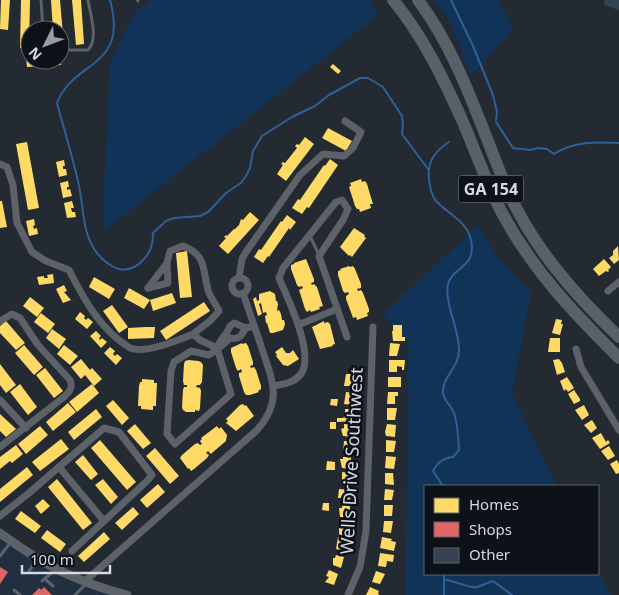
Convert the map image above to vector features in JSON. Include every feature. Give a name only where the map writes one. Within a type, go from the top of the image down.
[{"type":"highway","name":"GA 154","points":[[393,0],[418,35],[437,68],[502,213],[522,248],[568,307],[619,358]]},
{"type":"highway","name":"GA 154","points":[[418,0],[433,21],[456,64],[508,189],[528,227],[568,285],[619,337]]},
{"type":"main road","points":[[0,533],[55,570],[85,583],[121,594]]},
{"type":"street","points":[[240,278],[242,259],[246,252],[300,175],[323,154],[344,156],[353,148],[361,132],[345,121]]},
{"type":"street","points":[[0,164],[7,167],[13,185],[17,223],[32,252],[46,261],[69,270],[88,307],[107,331],[131,349],[171,344],[193,334],[219,311],[210,294],[202,260],[194,250],[183,246],[170,251],[167,263]]},
{"type":"street","points":[[273,386],[290,383],[300,375],[303,369],[304,350],[302,336],[279,278],[282,268],[336,202],[342,200],[348,209],[343,220],[319,256],[347,337]]},
{"type":"street","points":[[240,278],[247,282],[247,290],[243,293],[236,293],[233,288],[234,282],[240,278]]},
{"type":"street","points":[[608,291],[619,282]]},
{"type":"street","points":[[85,583],[266,420],[273,400],[273,386],[247,328],[243,293]]},
{"type":"street","points":[[298,325],[337,309]]},
{"type":"street","points":[[0,321],[12,314],[20,318],[38,345],[70,380],[72,385],[64,397],[0,448]]},
{"type":"street","name":"Wells Drive Southwest","points":[[348,595],[360,567],[366,531],[373,327]]},
{"type":"street","points":[[193,334],[200,340],[217,348],[231,394],[175,444],[167,434],[174,362],[191,351],[209,355],[217,348],[219,342],[228,335],[247,328]]},
{"type":"street","points":[[576,349],[581,366],[619,430]]},
{"type":"street","points":[[0,400],[26,428]]},
{"type":"street","points":[[0,516],[104,428],[119,432],[152,475],[72,552]]},
{"type":"street","points":[[59,467],[104,521]]},
{"type":"lane","points":[[40,0],[42,20]]},
{"type":"lane","points":[[70,50],[88,50],[92,46],[94,36],[88,0]]},
{"type":"lane","points":[[309,235],[319,256]]},
{"type":"lane","points":[[0,556],[11,541]]},
{"type":"lane","points":[[29,571],[37,559]]},
{"type":"lane","points":[[53,586],[44,580],[55,570]]},
{"type":"lane","points":[[75,595],[85,583]]},
{"type":"lane","points":[[14,590],[20,595]]},
{"type":"shaded area","points":[[150,0],[370,0],[378,15],[104,231],[103,212],[110,62],[133,15]]},
{"type":"shaded area","points":[[432,0],[498,0],[514,27],[471,76],[449,20]]},
{"type":"shaded area","points":[[478,225],[497,257],[531,293],[512,393],[557,485],[424,485],[424,575],[599,575],[599,572],[610,595],[406,595],[408,341],[383,314]]},
{"type":"shaded area","points":[[0,528],[34,553],[128,595],[0,595]]},
{"type":"building: Homes","points":[[1,0],[10,0],[8,30],[0,29]]},
{"type":"building: Homes","points":[[21,0],[30,0],[30,20],[21,20]]},
{"type":"building: Homes","points":[[51,0],[60,0],[62,20],[52,20]]},
{"type":"building: Homes","points":[[72,0],[81,0],[84,44],[76,45]]},
{"type":"building: Homes","points":[[333,64],[341,71],[338,74],[330,67]]},
{"type":"building: Homes","points":[[328,128],[352,141],[346,151],[322,138]]},
{"type":"building: Homes","points":[[305,137],[314,144],[286,181],[277,174],[283,165],[281,164],[285,163],[297,148],[295,146],[299,145]]},
{"type":"building: Homes","points":[[27,142],[39,208],[28,210],[16,144]]},
{"type":"building: Homes","points":[[330,159],[338,165],[309,208],[307,207],[302,214],[292,208],[298,199],[300,200]]},
{"type":"building: Homes","points":[[64,160],[65,166],[63,166],[63,169],[66,169],[67,175],[59,177],[56,162]]},
{"type":"building: Homes","points":[[361,179],[362,182],[365,181],[367,184],[373,204],[370,204],[371,208],[360,212],[355,206],[349,187],[351,186],[350,183]]},
{"type":"building: Homes","points":[[68,181],[69,187],[67,187],[67,190],[70,189],[72,196],[63,198],[60,183]]},
{"type":"building: Homes","points":[[0,201],[2,201],[7,227],[0,228]]},
{"type":"building: Homes","points":[[72,201],[74,208],[71,208],[72,212],[75,212],[76,217],[67,218],[64,203]]},
{"type":"building: Homes","points":[[250,212],[259,220],[228,254],[219,246],[226,238],[224,237],[235,229],[241,219],[243,220]]},
{"type":"building: Homes","points":[[287,215],[296,222],[290,230],[289,228],[263,263],[254,257]]},
{"type":"building: Homes","points":[[34,219],[35,225],[33,226],[34,229],[37,228],[38,234],[29,236],[26,221]]},
{"type":"building: Homes","points":[[354,228],[365,235],[366,238],[352,257],[340,247]]},
{"type":"building: Homes","points":[[618,246],[619,260],[614,264],[609,258]]},
{"type":"building: Homes","points":[[187,251],[192,297],[180,298],[176,253]]},
{"type":"building: Homes","points":[[306,259],[314,279],[314,282],[311,283],[317,287],[323,306],[311,312],[310,310],[307,312],[305,309],[299,290],[303,288],[297,285],[291,269],[291,265],[294,263]]},
{"type":"building: Homes","points":[[604,259],[611,267],[608,272],[606,271],[599,276],[593,269]]},
{"type":"building: Homes","points":[[353,266],[355,269],[361,284],[361,288],[357,289],[363,293],[369,309],[368,316],[357,320],[356,317],[353,318],[346,299],[346,296],[349,294],[343,291],[338,275],[340,269]]},
{"type":"building: Homes","points":[[53,274],[54,283],[39,285],[37,277],[44,276],[44,278],[48,278],[47,275]]},
{"type":"building: Homes","points":[[94,277],[115,289],[109,299],[89,287]]},
{"type":"building: Homes","points":[[64,285],[67,291],[64,292],[71,300],[63,303],[56,289]]},
{"type":"building: Homes","points":[[129,288],[150,300],[144,309],[124,298]]},
{"type":"building: Homes","points":[[270,291],[275,294],[278,304],[277,311],[279,310],[285,324],[283,330],[273,333],[270,333],[266,323],[265,316],[267,315],[266,312],[263,313],[261,303],[259,304],[262,314],[258,316],[253,299],[256,297],[257,301],[259,300],[259,294]]},
{"type":"building: Homes","points":[[172,293],[176,303],[153,311],[150,300]]},
{"type":"building: Homes","points":[[30,297],[44,308],[37,317],[23,306]]},
{"type":"building: Homes","points":[[204,302],[210,311],[166,340],[160,331]]},
{"type":"building: Homes","points":[[112,305],[128,327],[119,333],[103,311]]},
{"type":"building: Homes","points":[[80,312],[85,316],[86,320],[88,318],[93,322],[87,329],[75,319]]},
{"type":"building: Homes","points":[[41,313],[55,324],[48,333],[34,322]]},
{"type":"building: Homes","points":[[556,319],[562,320],[561,324],[563,324],[560,335],[552,333]]},
{"type":"building: Homes","points":[[6,321],[25,343],[16,350],[0,333],[0,326]]},
{"type":"building: Homes","points":[[324,321],[324,323],[328,322],[330,324],[335,344],[320,349],[312,327]]},
{"type":"building: Homes","points":[[393,325],[402,325],[402,337],[405,337],[405,341],[393,341]]},
{"type":"building: Homes","points":[[155,327],[154,338],[128,339],[128,328]]},
{"type":"building: Homes","points":[[52,329],[66,339],[59,349],[46,338]]},
{"type":"building: Homes","points":[[96,331],[101,336],[100,340],[102,338],[107,342],[101,348],[90,336]]},
{"type":"building: Homes","points":[[550,338],[560,338],[560,352],[548,352]]},
{"type":"building: Homes","points":[[246,343],[248,346],[253,362],[253,365],[250,366],[256,370],[261,386],[259,392],[250,395],[246,395],[244,392],[239,376],[239,373],[242,372],[241,369],[238,371],[236,368],[231,352],[231,348]]},
{"type":"building: Homes","points":[[390,343],[400,344],[397,356],[389,356]]},
{"type":"building: Homes","points":[[24,345],[43,367],[34,375],[15,353]]},
{"type":"building: Homes","points":[[64,345],[78,356],[70,365],[57,354]]},
{"type":"building: Homes","points":[[110,347],[115,351],[113,354],[115,356],[117,354],[122,358],[116,365],[104,353]]},
{"type":"building: Homes","points":[[282,347],[286,353],[290,353],[293,350],[299,359],[288,366],[283,365],[275,352]]},
{"type":"building: Homes","points":[[81,359],[90,370],[92,368],[102,379],[94,386],[85,375],[81,379],[71,367]]},
{"type":"building: Homes","points":[[559,359],[565,372],[557,375],[553,360]]},
{"type":"building: Homes","points":[[389,360],[405,360],[404,370],[402,370],[402,367],[397,366],[397,372],[389,372]]},
{"type":"building: Homes","points":[[185,361],[201,362],[203,365],[202,382],[196,387],[200,388],[201,391],[200,408],[199,411],[195,410],[195,412],[186,412],[182,407],[183,390],[184,387],[187,387],[183,381],[184,364]]},
{"type":"building: Homes","points":[[0,364],[16,385],[6,393],[0,385]]},
{"type":"building: Homes","points":[[45,368],[63,391],[54,398],[36,375]]},
{"type":"building: Homes","points":[[346,374],[354,374],[356,383],[354,386],[344,386]]},
{"type":"building: Homes","points":[[388,377],[401,377],[401,387],[388,387]]},
{"type":"building: Homes","points":[[567,377],[574,388],[568,392],[566,389],[564,391],[560,381]]},
{"type":"building: Homes","points":[[142,379],[154,380],[154,383],[157,383],[156,406],[153,406],[153,410],[141,409],[141,406],[138,406],[139,386]]},
{"type":"building: Homes","points":[[20,384],[37,407],[28,415],[10,392]]},
{"type":"building: Homes","points":[[92,384],[99,393],[77,412],[69,402]]},
{"type":"building: Homes","points":[[574,390],[580,401],[574,404],[568,394]]},
{"type":"building: Homes","points":[[346,392],[354,393],[354,405],[344,404]]},
{"type":"building: Homes","points":[[388,392],[398,392],[398,396],[395,396],[395,404],[387,404]]},
{"type":"building: Homes","points":[[331,399],[338,399],[337,406],[330,405]]},
{"type":"building: Homes","points":[[113,400],[129,418],[122,425],[106,406]]},
{"type":"building: Homes","points":[[68,403],[76,412],[53,431],[46,422]]},
{"type":"building: Homes","points":[[243,404],[246,405],[254,416],[236,431],[226,423],[228,421],[226,419]]},
{"type":"building: Homes","points":[[584,405],[589,415],[582,420],[575,410]]},
{"type":"building: Homes","points":[[387,408],[397,408],[395,420],[387,420]]},
{"type":"building: Homes","points":[[96,409],[102,417],[74,440],[68,432]]},
{"type":"building: Homes","points":[[345,409],[353,409],[353,421],[337,422],[337,418],[345,416]]},
{"type":"building: Homes","points":[[0,414],[16,429],[6,437],[0,431]]},
{"type":"building: Homes","points":[[592,420],[597,428],[591,433],[584,425]]},
{"type":"building: Homes","points":[[330,422],[336,422],[336,429],[330,429]]},
{"type":"building: Homes","points":[[135,424],[151,443],[143,449],[127,431]]},
{"type":"building: Homes","points":[[344,424],[353,425],[353,437],[343,436],[341,429],[344,428]]},
{"type":"building: Homes","points":[[387,424],[396,425],[395,437],[386,436]]},
{"type":"building: Homes","points":[[40,426],[48,435],[26,454],[18,444]]},
{"type":"building: Homes","points":[[217,426],[219,429],[221,427],[227,435],[226,441],[211,454],[208,451],[206,453],[209,455],[207,458],[191,471],[180,458],[195,444],[202,444],[201,438]]},
{"type":"building: Homes","points":[[601,433],[606,442],[608,440],[610,443],[600,449],[592,438]]},
{"type":"building: Homes","points":[[61,439],[69,449],[40,471],[32,462]]},
{"type":"building: Homes","points":[[100,440],[136,482],[127,490],[91,448]]},
{"type":"building: Homes","points":[[386,440],[396,441],[394,452],[386,452]]},
{"type":"building: Homes","points":[[344,441],[352,441],[352,452],[343,452]]},
{"type":"building: Homes","points":[[16,445],[23,454],[12,463],[10,461],[0,469],[0,457]]},
{"type":"building: Homes","points":[[609,446],[615,456],[608,460],[601,451]]},
{"type":"building: Homes","points":[[155,448],[179,476],[170,484],[146,456]]},
{"type":"building: Homes","points":[[83,455],[98,474],[91,480],[75,462]]},
{"type":"building: Homes","points":[[386,456],[396,457],[394,469],[385,468]]},
{"type":"building: Homes","points":[[343,457],[351,457],[351,469],[342,468],[340,459],[343,459]]},
{"type":"building: Homes","points":[[617,460],[619,473],[616,474],[610,464]]},
{"type":"building: Homes","points":[[327,461],[335,462],[335,470],[326,470]]},
{"type":"building: Homes","points":[[27,467],[33,475],[0,502],[0,489]]},
{"type":"building: Homes","points":[[342,472],[351,473],[352,481],[350,485],[342,484]]},
{"type":"building: Homes","points":[[385,473],[393,473],[394,485],[385,484]]},
{"type":"building: Homes","points":[[57,479],[92,523],[83,530],[48,487]]},
{"type":"building: Homes","points":[[103,479],[118,497],[111,504],[95,485]]},
{"type":"building: Homes","points":[[158,484],[165,492],[147,508],[140,500]]},
{"type":"building: Homes","points":[[339,489],[351,490],[350,500],[338,498]]},
{"type":"building: Homes","points":[[385,489],[394,490],[392,500],[384,500]]},
{"type":"building: Homes","points":[[43,499],[50,506],[41,514],[35,506]]},
{"type":"building: Homes","points":[[323,503],[329,503],[329,511],[322,510]]},
{"type":"building: Homes","points":[[342,505],[350,505],[350,517],[340,517],[339,508],[342,508]]},
{"type":"building: Homes","points":[[384,505],[393,505],[392,516],[384,516]]},
{"type":"building: Homes","points":[[133,507],[139,514],[122,530],[115,523]]},
{"type":"building: Homes","points":[[21,511],[41,526],[35,533],[15,519]]},
{"type":"building: Homes","points":[[349,521],[349,533],[345,533],[345,535],[340,535],[339,533],[339,522]]},
{"type":"building: Homes","points":[[384,521],[393,521],[391,533],[383,532]]},
{"type":"building: Homes","points":[[47,530],[66,544],[60,552],[41,538]]},
{"type":"building: Homes","points":[[104,532],[110,539],[84,562],[78,556]]},
{"type":"building: Homes","points":[[338,537],[348,539],[346,551],[336,549]]},
{"type":"building: Homes","points":[[382,537],[396,542],[394,551],[380,548]]},
{"type":"building: Homes","points":[[380,553],[394,555],[393,562],[387,561],[386,567],[378,566]]},
{"type":"building: Homes","points":[[336,555],[344,557],[341,568],[333,565],[333,558]]},
{"type":"building: Homes","points":[[329,570],[338,574],[334,585],[325,582],[329,577],[326,576]]},
{"type":"building: Homes","points":[[376,571],[385,574],[380,584],[372,582]]},
{"type":"building: Homes","points":[[370,587],[379,591],[378,594],[380,595],[366,595]]},
{"type":"building: Shops","points":[[0,567],[8,572],[0,584]]},
{"type":"building: Shops","points":[[44,587],[52,595],[32,595],[39,588],[41,590]]},
{"type":"building: Other","points":[[605,0],[619,0],[619,10],[604,5]]},
{"type":"waterway","points":[[110,0],[114,22],[112,39],[106,51],[97,61],[75,78],[65,89],[57,103],[78,181],[88,235],[98,254],[114,267],[126,270],[135,267],[150,251],[153,233],[166,221],[174,218],[200,216],[208,212],[226,193],[241,183],[250,168],[253,151],[262,136],[360,78],[368,78],[383,87],[402,116],[402,134],[428,169]]},
{"type":"waterway","points":[[451,0],[473,46],[493,95],[497,112],[496,120]]},
{"type":"waterway","points":[[496,122],[513,148],[547,149],[554,154],[577,145],[619,143]]},
{"type":"waterway","points":[[442,485],[433,471],[441,461],[453,457],[459,450],[455,417],[443,393],[443,387],[456,362],[459,351],[459,343],[448,300],[448,284],[455,273],[468,261],[472,249],[471,240],[466,228],[436,201],[430,188],[430,163],[439,150],[449,142]]},
{"type":"waterway","points":[[444,575],[444,595]]},
{"type":"waterway","points":[[444,580],[474,587],[493,581],[512,595]]}]
